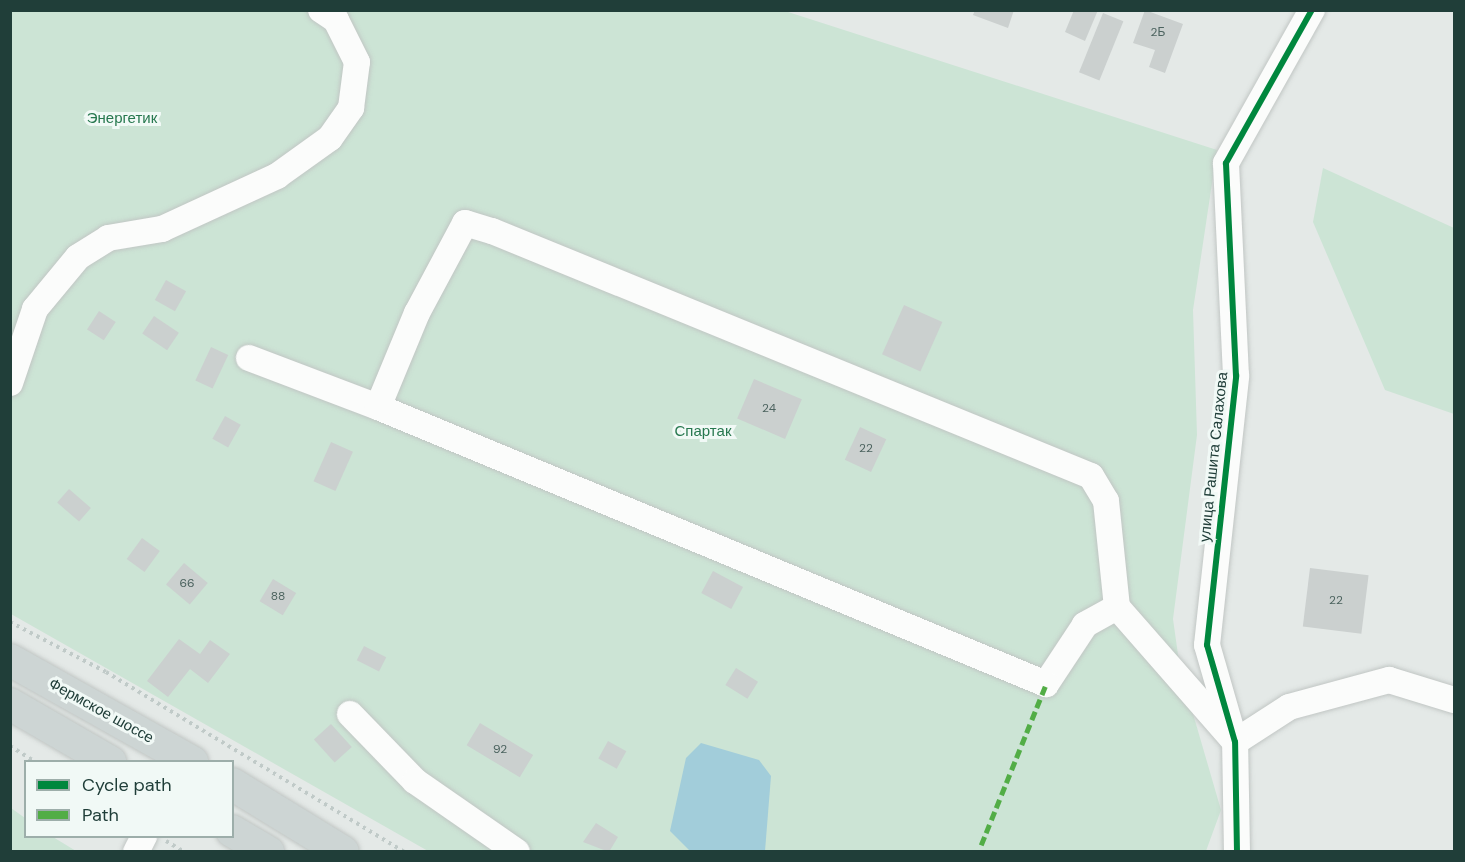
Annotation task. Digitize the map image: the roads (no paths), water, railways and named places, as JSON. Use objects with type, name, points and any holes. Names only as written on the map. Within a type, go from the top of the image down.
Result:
[{"type":"main road","name":"Фермское шоссе","points":[[10,660],[188,760]]},
{"type":"main road","points":[[10,704],[107,760]]},
{"type":"main road","points":[[234,785],[343,852]]},
{"type":"main road","points":[[234,832],[268,852]]},
{"type":"street","points":[[10,383],[35,309],[78,257],[108,238],[162,229],[277,176],[330,138],[351,108],[357,62],[336,20],[321,10]]},
{"type":"street","name":"улица Рашита Салахова","points":[[1237,852],[1235,742],[1207,645],[1236,376],[1226,163],[1312,10]]},
{"type":"street","points":[[378,407],[417,313],[465,223],[1091,476],[1106,501],[1117,607],[1235,742],[1289,707],[1389,680],[1455,700]]},
{"type":"street","points":[[249,358],[378,407],[1046,684],[1085,625],[1117,607]]},
{"type":"street","points":[[350,714],[415,781],[517,852]]},
{"type":"street","points":[[136,852],[143,838]]},
{"type":"water","points":[[701,743],[759,760],[771,776],[765,851],[690,851],[670,831],[686,758]]},
{"type":"park label","name":"Энергетик","points":[[122,119]]},
{"type":"park label","name":"Спартак","points":[[703,432]]}]
